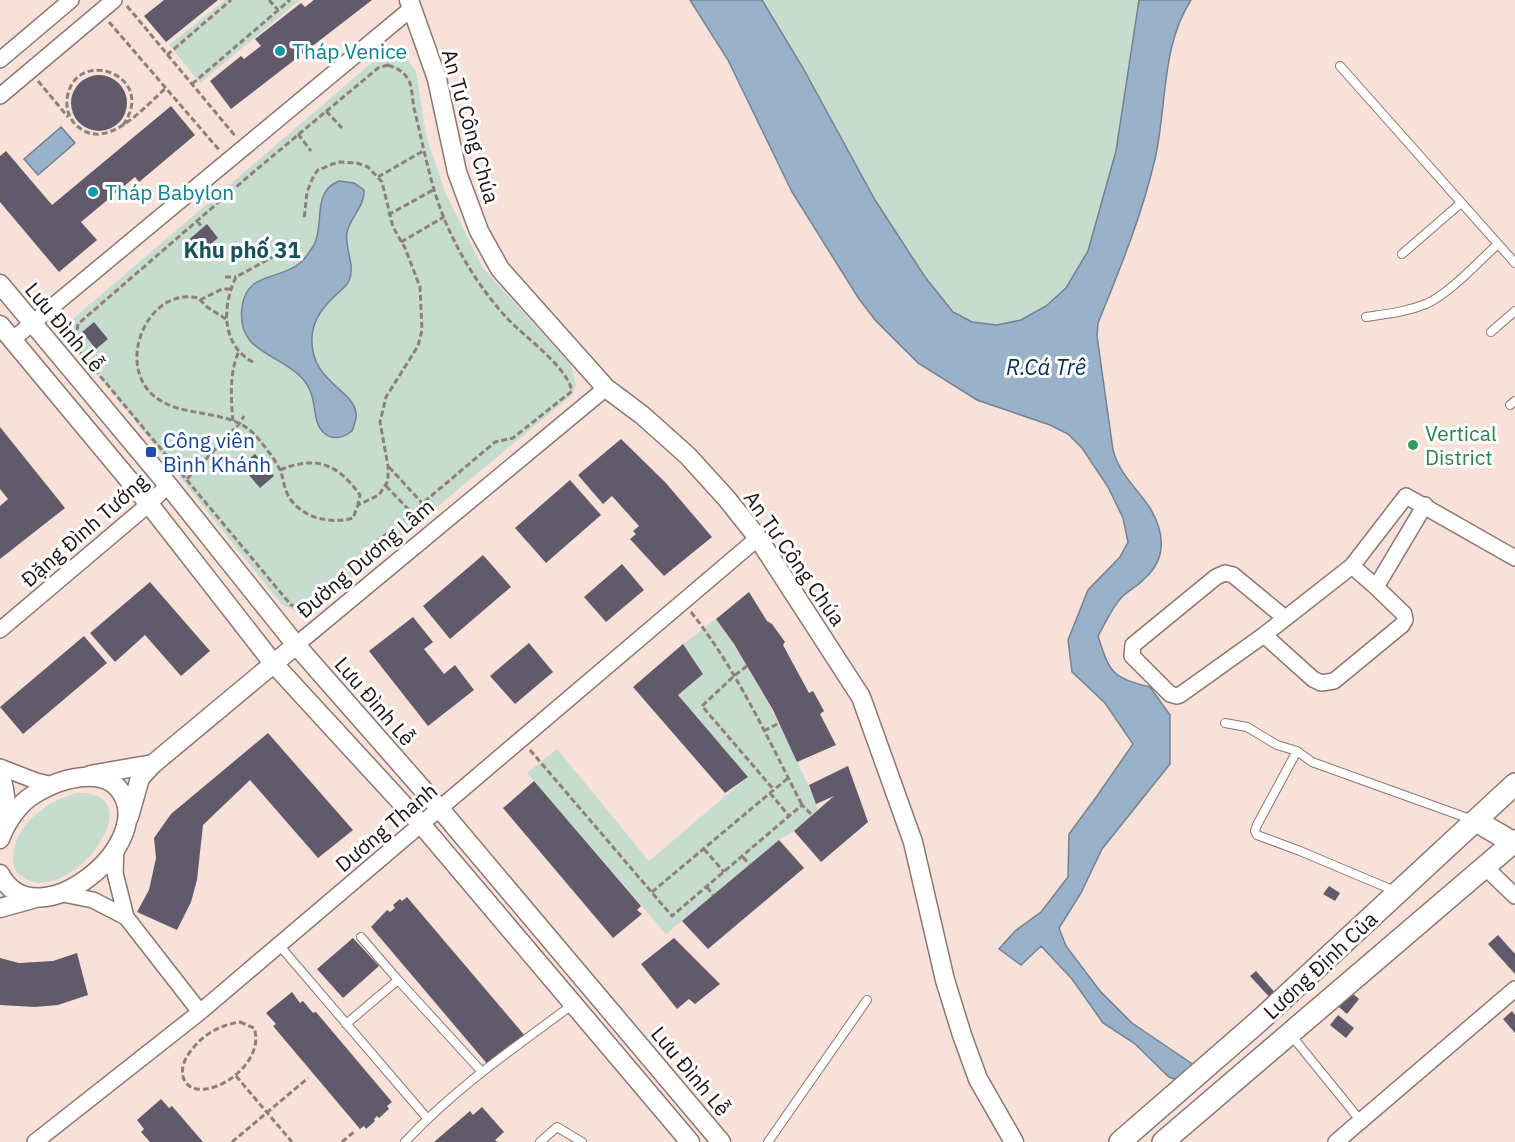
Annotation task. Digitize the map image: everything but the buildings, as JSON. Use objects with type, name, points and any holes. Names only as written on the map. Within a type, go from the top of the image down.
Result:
[{"type":"main road","name":"Lương Định Của","points":[[1120,1142],[1259,1021],[1515,784]]},
{"type":"main road","points":[[1476,821],[1514,842]]},
{"type":"main road","name":"Lương Định Của","points":[[1163,1142],[1514,842]]},
{"type":"street","points":[[27,73],[3,57],[71,0]]},
{"type":"street","points":[[0,96],[114,0]]},
{"type":"street","points":[[12,340],[245,147],[411,4]]},
{"type":"street","name":"An Tư Công Chúa","points":[[411,4],[437,79],[457,172],[479,231],[500,269],[606,388],[642,415],[688,456],[727,499],[758,538],[861,697],[913,842],[945,980],[962,1035],[978,1078],[1014,1142]]},
{"type":"street","name":"Lưu Đình Lễ","points":[[0,285],[168,485],[296,645],[440,809],[721,1142]]},
{"type":"street","points":[[0,325],[148,504],[273,663],[421,824],[690,1142]]},
{"type":"street","name":"Đường Dương Lâm","points":[[37,897],[58,893],[84,882],[98,871],[116,847],[140,778],[153,764],[606,388]]},
{"type":"street","name":"Đặng Đình Tướng","points":[[0,630],[168,485]]},
{"type":"street","points":[[1285,618],[1233,575],[1225,573],[1216,577],[1133,645],[1132,656],[1170,694],[1178,696],[1264,635],[1352,566],[1406,496],[1515,558]]},
{"type":"street","points":[[1377,587],[1425,505]]},
{"type":"street","name":"Dương Thanh","points":[[35,1142],[200,1012],[758,538]]},
{"type":"street","points":[[1264,635],[1313,679],[1321,683],[1334,681],[1402,626],[1405,620],[1404,614],[1352,566]]},
{"type":"street","points":[[3,833],[19,806],[36,793],[53,785],[70,778],[153,764]]},
{"type":"street","points":[[0,768],[53,785]]},
{"type":"street","points":[[0,768],[8,800],[3,833]]},
{"type":"street","points":[[83,776],[105,780],[117,787],[127,812],[125,824]]},
{"type":"street","points":[[116,847],[117,881],[126,917],[200,1012]]},
{"type":"street","points":[[1484,866],[1515,896]]},
{"type":"street","points":[[0,874],[7,885],[15,891],[26,896],[37,897]]},
{"type":"street","points":[[58,893],[93,900],[126,917]]},
{"type":"street","points":[[0,908],[37,897]]},
{"type":"street","points":[[1336,1142],[1515,989]]},
{"type":"lane","points":[[1340,66],[1515,263]]},
{"type":"lane","points":[[1402,254],[1461,203]]},
{"type":"lane","points":[[1366,317],[1402,312],[1427,304],[1441,296],[1498,244]]},
{"type":"lane","points":[[1491,332],[1515,310]]},
{"type":"lane","points":[[1225,723],[1247,727],[1277,745],[1296,751],[1312,762],[1476,821]]},
{"type":"lane","points":[[1296,751],[1257,825],[1255,831],[1257,835],[1399,893]]},
{"type":"lane","points":[[362,937],[482,1072]]},
{"type":"lane","points":[[279,945],[427,1118]]},
{"type":"lane","points":[[346,1024],[398,980]]},
{"type":"lane","points":[[768,1142],[867,1000]]},
{"type":"lane","points":[[405,1142],[427,1118],[482,1072],[572,1005]]},
{"type":"lane","points":[[1290,1033],[1360,1120]]},
{"type":"lane","points":[[540,1142],[557,1127],[582,1142]]},
{"type":"path","points":[[121,0],[261,166]]},
{"type":"path","points":[[168,55],[231,0]]},
{"type":"path","points":[[269,0],[278,10]]},
{"type":"path","points":[[192,84],[290,0]]},
{"type":"path","points":[[101,12],[245,180]]},
{"type":"path","points":[[388,65],[401,70],[411,83],[412,100],[433,190],[464,260],[480,285],[506,317],[560,367],[572,391],[513,438],[495,442],[378,541],[381,547],[314,603],[302,608],[291,605],[81,353],[74,348],[78,324],[326,111],[378,68],[388,65]]},
{"type":"path","points":[[74,123],[68,113],[66,102],[68,92],[82,74],[92,70],[102,70],[121,78],[128,86],[132,96],[129,116],[123,125]]},
{"type":"path","points":[[27,73],[74,123],[82,130],[92,134],[103,135],[114,132],[166,88]]},
{"type":"path","points":[[326,111],[342,128]]},
{"type":"path","points":[[298,134],[311,151]]},
{"type":"path","points":[[378,177],[424,151]]},
{"type":"path","points":[[304,220],[307,192],[318,170],[338,162],[368,167],[382,182],[388,214],[405,248],[420,288],[422,330],[418,346],[386,397],[380,422],[388,466],[386,486],[379,495],[358,505]]},
{"type":"path","points":[[388,214],[433,190]]},
{"type":"path","points":[[401,242],[444,217]]},
{"type":"path","points":[[197,221],[203,228]]},
{"type":"path","points":[[225,277],[236,278],[280,253]]},
{"type":"path","points":[[236,278],[227,302],[226,319],[229,333],[239,351],[253,362]]},
{"type":"path","points":[[213,287],[214,293]]},
{"type":"path","points":[[200,300],[214,293],[231,289]]},
{"type":"path","points":[[226,319],[193,296],[174,298],[164,304],[142,331],[137,343],[136,355],[140,372],[149,392],[170,405],[240,423],[253,433],[280,470],[292,501],[307,513],[323,520],[342,521],[353,518],[360,495],[352,484],[330,466],[297,463],[280,470]]},
{"type":"path","points":[[233,421],[230,393],[239,351]]},
{"type":"path","points":[[187,479],[244,416]]},
{"type":"path","points":[[263,463],[270,457]]},
{"type":"path","points":[[388,466],[422,503]]},
{"type":"path","points":[[386,486],[412,513]]},
{"type":"path","points":[[683,602],[714,640],[802,805],[812,815]]},
{"type":"path","points":[[747,666],[702,705],[774,790]]},
{"type":"path","points":[[764,731],[779,723]]},
{"type":"path","points":[[521,739],[672,916],[802,805]]},
{"type":"path","points":[[652,892],[788,778]]},
{"type":"path","points":[[770,794],[789,816]]},
{"type":"path","points":[[704,849],[724,872]]},
{"type":"path","points":[[742,856],[749,864]]},
{"type":"path","points":[[706,887],[713,895]]},
{"type":"path","points":[[240,1022],[254,1028],[256,1042],[250,1058],[236,1076],[214,1088],[197,1090],[182,1078],[184,1059],[207,1034],[226,1023],[240,1022]]},
{"type":"path","points":[[236,1076],[292,1142]]},
{"type":"path","points":[[232,1142],[308,1078]]},
{"type":"path","points":[[342,1142],[355,1131]]},
{"type":"green space","points":[[225,0],[300,0],[200,83],[169,45]]},
{"type":"green space","points":[[762,0],[1139,0],[1116,151],[1088,251],[1066,288],[1046,306],[1021,320],[997,325],[972,322],[953,311],[925,277],[875,200],[803,68]]},
{"type":"green space","points":[[390,47],[402,53],[416,71],[426,135],[445,192],[483,268],[571,365],[576,385],[572,395],[309,613],[298,612],[282,605],[75,346],[66,330],[74,318]]},
{"type":"green space","points":[[716,619],[769,705],[811,790],[818,810],[666,934],[527,773],[557,749],[649,861],[748,777],[678,695],[703,674],[683,644]]},
{"type":"green space","points":[[77,793],[100,797],[109,810],[108,827],[97,847],[81,865],[61,878],[41,883],[21,876],[15,870],[13,856],[15,844],[26,824],[55,801]]},
{"type":"water","name":"R.Cá Trê","points":[[690,0],[762,0],[803,68],[875,200],[925,277],[953,312],[972,322],[997,325],[1021,320],[1046,306],[1066,288],[1088,251],[1116,151],[1139,0],[1191,0],[1174,37],[1166,77],[1159,139],[1150,180],[1130,242],[1098,323],[1097,336],[1113,450],[1124,474],[1150,508],[1161,536],[1157,563],[1142,581],[1118,601],[1098,636],[1109,666],[1114,672],[1127,680],[1150,687],[1170,715],[1170,764],[1102,849],[1081,893],[1059,928],[1066,946],[1100,991],[1132,1023],[1194,1065],[1177,1080],[1169,1077],[1134,1043],[1103,1023],[1072,979],[1041,946],[1021,965],[999,949],[1015,931],[1041,912],[1068,877],[1069,834],[1133,744],[1105,703],[1072,672],[1068,640],[1088,590],[1120,557],[1128,542],[1123,518],[1108,487],[1082,448],[1068,434],[1050,425],[977,400],[918,363],[876,321],[859,299],[792,192],[728,60]]},
{"type":"water","points":[[61,127],[75,143],[38,175],[24,159]]},
{"type":"water","points":[[339,181],[354,183],[364,190],[364,196],[347,232],[351,263],[349,281],[320,313],[314,324],[312,337],[317,364],[348,398],[356,413],[352,431],[341,437],[330,437],[319,427],[311,393],[302,378],[252,343],[242,322],[242,307],[250,287],[265,278],[292,269],[306,257],[317,237],[320,210],[325,193],[330,186]]},
{"type":"place","name":"Tháp Venice","points":[[280,51]]},
{"type":"place","name":"Tháp Babylon","points":[[93,192]]},
{"type":"place","name":"Vertical District","points":[[1413,445]]},
{"type":"place","name":"Công viên Bình Khánh","points":[[151,452]]},
{"type":"district","name":"Khu phố 31","points":[[242,249]]}]
